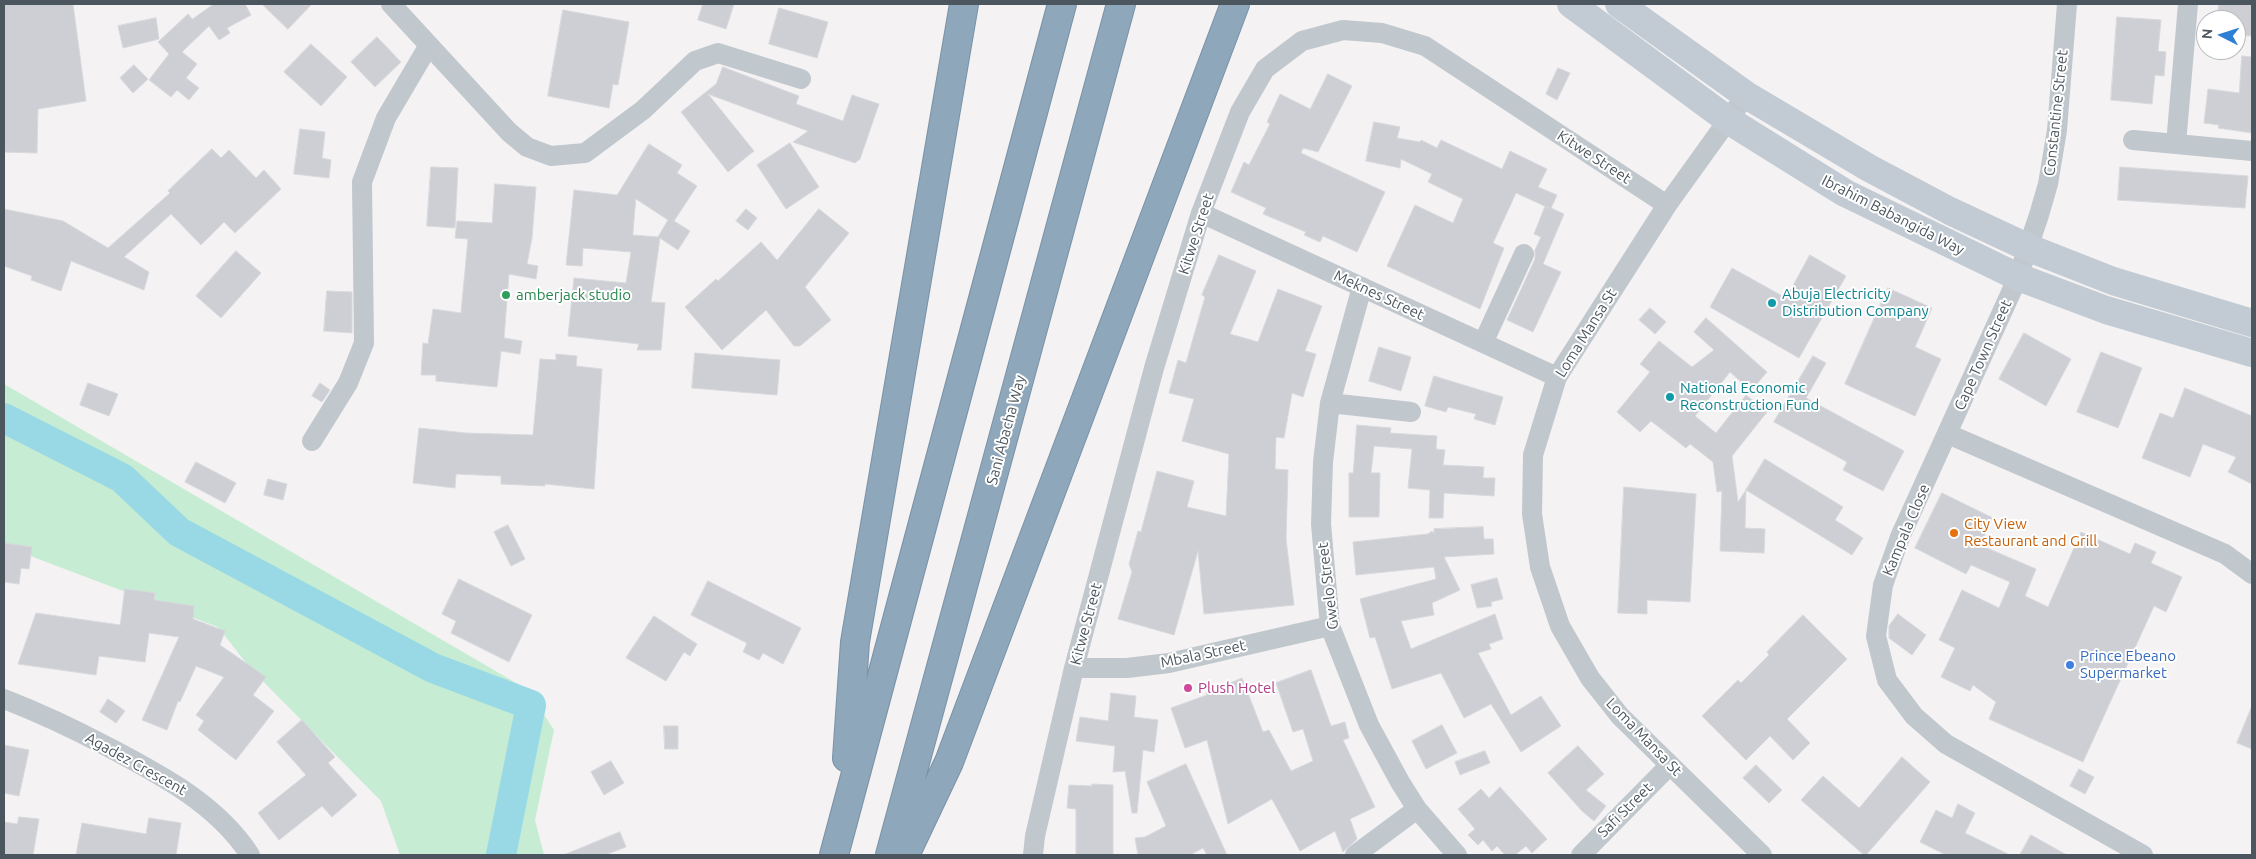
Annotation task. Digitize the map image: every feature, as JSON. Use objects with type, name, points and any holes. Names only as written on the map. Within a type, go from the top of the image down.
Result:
[{"type":"highway","points":[[842,822],[855,642],[964,4]]},
{"type":"highway","points":[[834,855],[1062,4]]},
{"type":"highway","name":"Sani Abacha Way","points":[[890,855],[1121,4]]},
{"type":"highway","points":[[905,855],[949,762],[1235,4]]},
{"type":"main road","name":"Ibrahim Babangida Way","points":[[1571,4],[1728,120],[1845,193],[2018,277],[2114,313],[2252,353]]},
{"type":"main road","name":"Ibrahim Babangida Way","points":[[1618,4],[1746,95],[1869,168],[1950,211],[2029,248],[2113,281],[2252,323]]},
{"type":"street","points":[[391,4],[509,132],[527,147],[551,156],[585,153],[643,110],[695,61],[718,52],[801,79]]},
{"type":"street","name":"Constantine Street","points":[[2018,277],[2029,248],[2053,160],[2068,4]]},
{"type":"street","points":[[2176,144],[2188,4]]},
{"type":"street","name":"Kitwe Street","points":[[1033,855],[1074,668],[1154,368],[1202,213],[1240,112],[1265,69],[1302,41],[1343,30],[1382,33],[1425,46],[1667,205]]},
{"type":"street","points":[[312,441],[348,383],[364,343],[362,182],[386,118],[429,45]]},
{"type":"street","name":"Loma Mansa St","points":[[1746,95],[1667,205],[1557,377],[1533,455],[1532,514],[1540,567],[1560,626],[1590,678],[1620,716],[1762,855]]},
{"type":"street","points":[[2133,140],[2252,151]]},
{"type":"street","name":"Meknes Street","points":[[1202,213],[1557,377]]},
{"type":"street","points":[[1483,343],[1524,254]]},
{"type":"street","name":"Cape Town Street","points":[[1948,434],[2018,277]]},
{"type":"street","name":"Gwelo Street","points":[[1362,287],[1330,403],[1323,462],[1321,524],[1330,626],[1369,725],[1417,809],[1457,855]]},
{"type":"street","points":[[1330,403],[1411,412]]},
{"type":"street","points":[[1948,434],[2225,554],[2252,574]]},
{"type":"street","name":"Kampala Close","points":[[1948,434],[1900,537],[1883,585],[1876,636],[1886,680],[1914,716],[1946,744],[2143,855]]},
{"type":"street","name":"Mbala Street","points":[[1074,668],[1127,668],[1169,663],[1330,626]]},
{"type":"street","name":"Agadez Crescent","points":[[4,699],[46,715],[146,767],[196,798],[238,837],[250,855]]},
{"type":"street","name":"Safi Street","points":[[1581,855],[1670,765]]},
{"type":"street","points":[[1355,855],[1417,809]]},
{"type":"green space","points":[[4,384],[528,690],[554,730],[535,820],[544,855],[400,855],[381,801],[250,668],[218,627],[4,546]]},
{"type":"building","points":[[4,4],[73,4],[86,101],[38,109],[37,153],[4,152]]},
{"type":"building","points":[[214,4],[245,4],[251,15],[227,28],[230,33],[219,40],[209,26],[182,52],[197,64],[186,78],[199,88],[189,100],[177,90],[171,97],[149,80],[169,54],[158,42],[188,14],[192,19]]},
{"type":"building","points":[[262,4],[312,4],[288,29]]},
{"type":"building","points":[[703,4],[734,4],[726,29],[698,20]]},
{"type":"building","points":[[2219,4],[2252,4],[2252,36],[2246,36],[2246,10],[2218,10]]},
{"type":"building","points":[[779,8],[828,22],[817,58],[769,44]]},
{"type":"building","points":[[563,10],[629,22],[618,85],[613,84],[609,108],[548,96]]},
{"type":"building","points":[[2117,17],[2161,20],[2158,51],[2166,52],[2164,76],[2155,75],[2152,104],[2111,100]]},
{"type":"building","points":[[156,18],[159,39],[123,48],[118,26]]},
{"type":"building","points":[[377,37],[401,62],[375,87],[351,62]]},
{"type":"building","points":[[311,44],[347,77],[321,106],[284,72]]},
{"type":"building","points":[[2246,56],[2252,57],[2252,133],[2218,128],[2219,125],[2204,123],[2208,89],[2239,93],[2242,60],[2246,60]]},
{"type":"building","points":[[134,65],[148,79],[133,93],[120,78]]},
{"type":"building","points":[[723,67],[799,96],[796,104],[843,121],[852,95],[879,104],[860,159],[855,163],[793,142],[808,131],[708,94],[754,151],[728,172],[681,112],[716,84]]},
{"type":"building","points":[[1558,68],[1570,73],[1557,100],[1546,94]]},
{"type":"building","points":[[1328,74],[1352,86],[1318,152],[1303,148],[1301,153],[1385,192],[1357,252],[1323,236],[1320,242],[1304,235],[1306,232],[1263,214],[1266,208],[1231,192],[1244,162],[1249,165],[1270,124],[1267,122],[1280,94],[1310,109]]},
{"type":"building","points":[[1374,122],[1400,127],[1397,138],[1420,142],[1421,140],[1437,148],[1441,140],[1502,169],[1510,151],[1547,169],[1538,187],[1557,195],[1551,208],[1564,214],[1543,264],[1561,272],[1533,332],[1507,320],[1535,259],[1535,250],[1541,237],[1534,234],[1545,206],[1516,193],[1493,243],[1504,248],[1480,309],[1387,266],[1415,205],[1453,223],[1463,199],[1428,182],[1432,174],[1401,159],[1400,168],[1366,161]]},
{"type":"building","points":[[300,129],[325,132],[322,158],[331,160],[329,178],[294,174]]},
{"type":"building","points":[[790,143],[819,187],[786,209],[757,165]]},
{"type":"building","points":[[649,144],[682,165],[677,173],[697,186],[674,221],[690,231],[678,250],[660,238],[651,302],[665,303],[661,350],[637,350],[639,344],[568,336],[574,278],[626,283],[631,252],[583,248],[582,266],[566,265],[574,190],[617,195]],"holes":[[[636,199],[668,220],[658,237],[633,235]]]},
{"type":"building","points":[[212,149],[221,158],[229,150],[256,178],[264,170],[281,189],[235,233],[224,222],[201,245],[171,214],[124,257],[149,272],[144,290],[71,261],[61,291],[31,280],[32,276],[4,266],[4,209],[63,221],[108,248],[170,193],[168,191]]},
{"type":"building","points":[[431,167],[458,168],[455,228],[427,226]]},
{"type":"building","points":[[2120,167],[2248,176],[2245,208],[2118,200]]},
{"type":"building","points":[[495,184],[536,187],[532,238],[527,264],[538,266],[536,279],[509,274],[504,338],[522,341],[520,354],[501,351],[497,387],[436,381],[436,375],[421,375],[423,343],[428,344],[433,309],[461,313],[468,239],[455,238],[457,221],[492,223]]},
{"type":"building","points":[[746,209],[757,218],[748,230],[736,221]]},
{"type":"building","points":[[819,209],[849,233],[805,287],[831,320],[800,346],[794,346],[766,310],[722,350],[685,307],[716,279],[718,281],[761,242],[777,260]]},
{"type":"building","points":[[236,251],[261,273],[221,318],[196,296]]},
{"type":"building","points":[[1219,255],[1256,271],[1230,334],[1258,342],[1278,289],[1322,306],[1305,351],[1316,354],[1303,397],[1292,393],[1284,438],[1276,437],[1275,469],[1288,470],[1286,539],[1294,605],[1204,614],[1198,551],[1174,635],[1118,619],[1132,572],[1129,564],[1138,531],[1141,532],[1157,471],[1194,481],[1187,507],[1226,516],[1229,454],[1182,441],[1194,399],[1169,393],[1178,360],[1186,363],[1205,297],[1202,295]]},
{"type":"building","name":"Abuja Electricity Distribution Company","points":[[1810,255],[1846,276],[1799,358],[1710,307],[1732,268],[1786,298]]},
{"type":"building","points":[[1888,288],[1932,308],[1915,347],[1941,359],[1915,416],[1845,384]]},
{"type":"building","points":[[327,291],[352,292],[352,333],[324,331]]},
{"type":"building","points":[[1650,308],[1666,322],[1655,334],[1639,320]]},
{"type":"building","points":[[1706,318],[1767,372],[1751,391],[1730,372],[1695,416],[1716,433],[1746,395],[1767,412],[1732,456],[1738,502],[1746,490],[1745,528],[1765,529],[1764,553],[1720,551],[1722,491],[1717,492],[1713,462],[1690,444],[1686,448],[1651,421],[1640,432],[1617,412],[1650,372],[1640,364],[1659,341],[1692,367],[1714,350],[1694,332]]},
{"type":"building","points":[[2024,333],[2071,359],[2046,406],[1999,379]]},
{"type":"building","points":[[1379,347],[1411,357],[1401,391],[1369,381]]},
{"type":"building","points":[[2101,352],[2142,368],[2118,428],[2077,412]]},
{"type":"building","points":[[695,353],[780,360],[777,395],[692,388]]},
{"type":"building","points":[[556,354],[577,356],[576,366],[602,369],[594,489],[545,484],[545,486],[501,484],[501,476],[456,474],[455,488],[413,483],[419,428],[466,433],[533,435],[540,359],[556,360]]},
{"type":"building","points":[[1813,356],[1826,363],[1806,398],[1904,451],[1883,491],[1843,470],[1847,462],[1774,422]]},
{"type":"building","points":[[1434,376],[1503,397],[1495,425],[1474,419],[1476,414],[1448,407],[1446,412],[1425,406]]},
{"type":"building","points":[[88,383],[118,394],[109,416],[80,405]]},
{"type":"building","points":[[320,383],[330,390],[322,402],[312,396]]},
{"type":"building","points":[[2185,388],[2252,416],[2252,484],[2228,472],[2236,457],[2203,444],[2190,477],[2142,458],[2160,413],[2173,418]]},
{"type":"building","points":[[1357,425],[1391,428],[1390,433],[1437,436],[1436,449],[1445,450],[1443,465],[1484,467],[1483,478],[1495,478],[1494,496],[1444,493],[1443,518],[1429,518],[1430,490],[1408,488],[1412,449],[1374,446],[1371,473],[1380,473],[1379,517],[1349,517],[1349,473],[1353,473]]},
{"type":"building","points":[[1765,459],[1843,507],[1835,520],[1863,538],[1852,555],[1746,490]]},
{"type":"building","points":[[196,462],[236,483],[225,503],[185,482]]},
{"type":"building","points":[[268,479],[287,484],[283,500],[264,495]]},
{"type":"building","points":[[1624,487],[1696,494],[1690,602],[1647,600],[1647,614],[1618,613]]},
{"type":"building","name":"Prince Ebeano Supermarket","points":[[1942,493],[1993,518],[1980,545],[2036,569],[2025,596],[2048,607],[2081,532],[2130,554],[2135,543],[2156,552],[2151,563],[2182,577],[2166,612],[2154,606],[2083,762],[1989,719],[1996,702],[1973,685],[1970,691],[1941,677],[1955,648],[1939,640],[1962,590],[1999,608],[2010,582],[1971,565],[1966,574],[1915,548]]},
{"type":"building","points":[[508,525],[525,559],[511,566],[494,532]]},
{"type":"building","points":[[1483,527],[1484,539],[1493,539],[1494,554],[1444,557],[1460,590],[1432,603],[1434,615],[1401,621],[1411,649],[1495,614],[1503,639],[1489,644],[1491,649],[1478,653],[1511,715],[1541,696],[1561,726],[1521,752],[1491,704],[1464,718],[1441,673],[1392,689],[1375,637],[1370,638],[1360,599],[1436,579],[1434,567],[1356,575],[1353,542],[1428,534],[1432,531],[1434,534],[1434,529]]},
{"type":"building","points":[[4,543],[32,547],[29,569],[21,568],[19,584],[4,582]]},
{"type":"building","points":[[1497,578],[1503,599],[1491,602],[1492,606],[1477,608],[1471,585]]},
{"type":"building","points":[[459,579],[532,615],[509,662],[451,633],[456,621],[442,614]]},
{"type":"building","points":[[708,581],[801,628],[783,664],[763,653],[759,660],[743,652],[747,643],[691,615]]},
{"type":"building","points":[[125,589],[155,593],[154,600],[194,606],[193,619],[225,631],[220,645],[266,677],[253,695],[274,711],[236,760],[198,730],[204,721],[196,715],[224,677],[196,666],[180,702],[178,701],[167,730],[142,720],[179,637],[149,633],[145,662],[99,656],[96,675],[18,664],[36,613],[120,625]]},
{"type":"building","points":[[1898,614],[1926,635],[1912,655],[1889,638],[1889,626]]},
{"type":"building","points":[[1803,615],[1847,659],[1787,719],[1810,743],[1793,760],[1770,736],[1746,760],[1702,716],[1738,680],[1741,683],[1769,655],[1767,652]]},
{"type":"building","points":[[654,616],[697,644],[690,656],[684,652],[666,681],[626,658]]},
{"type":"building","points":[[1311,670],[1331,726],[1345,722],[1349,738],[1343,740],[1375,807],[1350,819],[1357,839],[1343,852],[1335,831],[1300,851],[1272,799],[1228,824],[1207,740],[1185,748],[1171,708],[1207,695],[1206,693],[1242,678],[1263,732],[1269,730],[1291,771],[1313,761],[1303,729],[1293,732],[1276,683]]},
{"type":"building","points":[[1111,693],[1136,696],[1134,717],[1158,720],[1154,752],[1143,750],[1137,813],[1132,813],[1125,771],[1113,772],[1115,746],[1076,741],[1080,717],[1108,721]]},
{"type":"building","points":[[108,699],[125,711],[116,723],[100,712]]},
{"type":"building","points":[[2252,706],[2252,749],[2237,743]]},
{"type":"building","points":[[302,720],[335,757],[328,763],[357,795],[332,817],[322,806],[279,840],[258,813],[306,775],[277,742]]},
{"type":"building","points":[[1442,725],[1457,753],[1426,769],[1412,741]]},
{"type":"building","points":[[664,726],[678,726],[678,749],[665,749]]},
{"type":"building","points":[[4,745],[29,750],[19,796],[4,793]]},
{"type":"building","points":[[1578,746],[1604,774],[1586,790],[1606,806],[1594,821],[1582,811],[1548,773]]},
{"type":"building","points":[[1485,751],[1490,763],[1460,775],[1455,762]]},
{"type":"building","points":[[1902,757],[1930,782],[1866,855],[1801,800],[1823,776],[1859,808]]},
{"type":"building","points":[[611,761],[624,783],[604,795],[591,772]]},
{"type":"building","points":[[1186,764],[1227,855],[1207,855],[1203,848],[1190,855],[1138,855],[1135,838],[1145,837],[1166,826],[1147,782]]},
{"type":"building","points":[[1756,765],[1782,790],[1769,803],[1743,778]]},
{"type":"building","points":[[2079,769],[2094,777],[2085,794],[2070,786]]},
{"type":"building","points":[[1092,784],[1113,785],[1113,855],[1076,855],[1076,809],[1067,808],[1069,785],[1092,786]]},
{"type":"building","points":[[1500,787],[1547,839],[1532,853],[1526,846],[1515,855],[1505,855],[1497,846],[1492,851],[1483,840],[1478,845],[1468,835],[1475,829],[1458,809],[1481,789],[1489,798]]},
{"type":"building","points":[[1958,804],[1975,813],[1965,833],[2010,855],[1946,855],[1920,842],[1936,810],[1952,818]]},
{"type":"building","points":[[19,817],[39,819],[33,855],[4,855],[4,822],[17,824]]},
{"type":"building","points":[[149,818],[181,823],[176,855],[76,855],[82,823],[146,834]]},
{"type":"building","points":[[620,832],[626,847],[605,855],[564,855]]},
{"type":"building","points":[[2031,835],[2067,855],[2020,855]]},
{"type":"waterway","points":[[4,418],[122,478],[179,532],[433,668],[531,705],[501,855]]},
{"type":"place","name":"amberjack studio","points":[[506,295]]},
{"type":"place","name":"Abuja Electricity Distribution Company","points":[[1772,303]]},
{"type":"place","name":"National Economic Reconstruction Fund","points":[[1670,397]]},
{"type":"place","name":"City View Restaurant and Grill","points":[[1954,533]]},
{"type":"place","name":"Prince Ebeano Supermarket","points":[[2070,665]]},
{"type":"place","name":"Plush Hotel","points":[[1188,688]]}]
